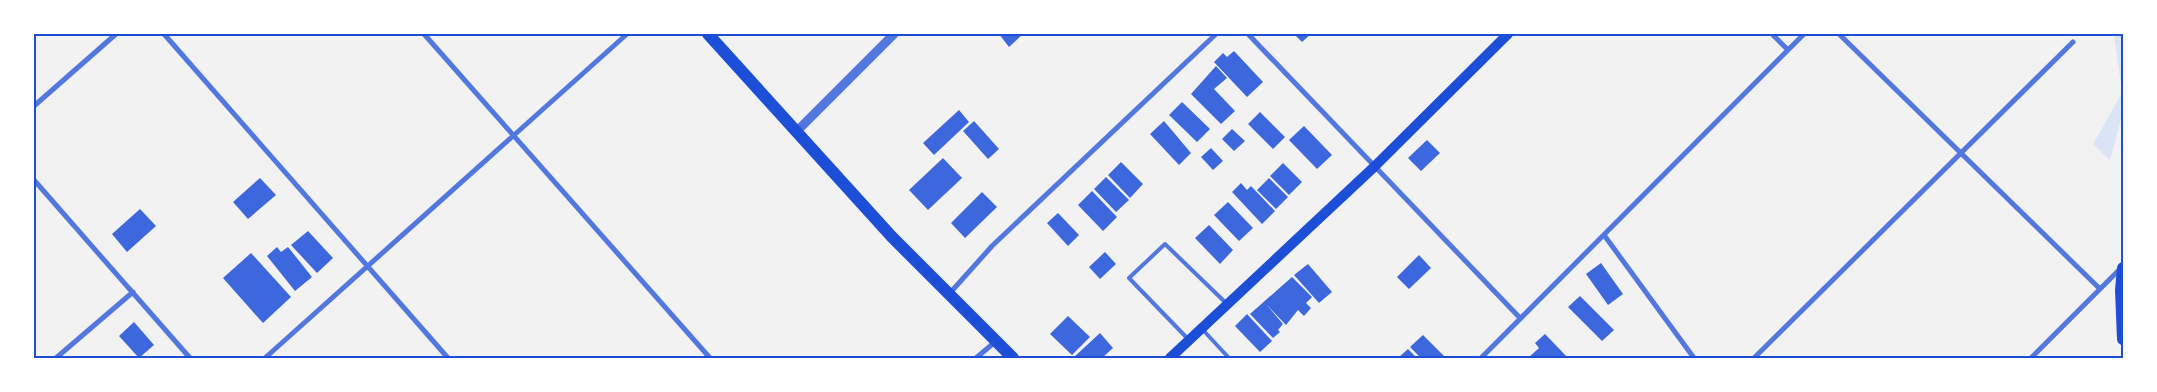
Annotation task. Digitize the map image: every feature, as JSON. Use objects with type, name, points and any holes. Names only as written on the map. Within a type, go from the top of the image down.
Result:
[{"type":"main road","points":[[708,34],[948,295],[1013,358]]},
{"type":"main road","points":[[1170,358],[1374,166],[1508,34]]},
{"type":"main road","points":[[2123,267],[2121,290],[2123,339]]},
{"type":"street","points":[[34,106],[116,34]]},
{"type":"street","points":[[164,34],[448,358]]},
{"type":"street","points":[[424,34],[710,358]]},
{"type":"street","points":[[265,358],[627,34]]},
{"type":"street","points":[[797,131],[894,34]]},
{"type":"street","points":[[948,295],[992,246],[1216,34]]},
{"type":"street","points":[[1248,34],[1520,318]]},
{"type":"street","points":[[1772,34],[1788,50]]},
{"type":"street","points":[[1481,358],[1804,34]]},
{"type":"street","points":[[1839,34],[1960,154],[2100,288]]},
{"type":"street","points":[[1754,358],[2073,42]]},
{"type":"street","points":[[34,180],[190,358]]},
{"type":"street","points":[[1604,234],[1694,358]]},
{"type":"street","points":[[2031,358],[2123,267]]},
{"type":"street","points":[[56,358],[132,292]]},
{"type":"street","points":[[976,358],[996,341]]},
{"type":"lane","points":[[1189,340],[1129,278],[1165,244],[1227,304]]},
{"type":"lane","points":[[1201,328],[1229,358]]},
{"type":"shaded area","points":[[2114,34],[2123,34],[2123,111],[2110,161],[2093,144],[2122,93]]},
{"type":"building","points":[[999,34],[1023,34],[1009,47]]},
{"type":"building","points":[[1294,34],[1311,34],[1302,42]]},
{"type":"building","points":[[1234,51],[1263,82],[1247,97],[1214,62],[1223,53],[1227,57]]},
{"type":"building","points":[[1216,66],[1227,78],[1214,89],[1235,111],[1221,124],[1191,94]]},
{"type":"building","points":[[1182,102],[1210,129],[1197,142],[1169,115]]},
{"type":"building","points":[[959,110],[969,122],[934,155],[923,143]]},
{"type":"building","points":[[1260,112],[1285,137],[1273,149],[1248,124]]},
{"type":"building","points":[[974,121],[999,149],[988,159],[963,131]]},
{"type":"building","points":[[1164,121],[1191,153],[1179,165],[1150,134]]},
{"type":"building","points":[[1304,126],[1332,155],[1317,169],[1289,140]]},
{"type":"building","points":[[1232,129],[1245,141],[1234,151],[1222,139]]},
{"type":"building","points":[[1427,140],[1440,153],[1421,171],[1408,158]]},
{"type":"building","points":[[1211,148],[1223,161],[1213,170],[1201,157]]},
{"type":"building","points":[[943,158],[962,178],[928,210],[909,190]]},
{"type":"building","points":[[1121,162],[1143,184],[1130,198],[1108,175]]},
{"type":"building","points":[[1283,163],[1302,182],[1289,195],[1270,176]]},
{"type":"building","points":[[1106,177],[1129,200],[1116,212],[1094,189]]},
{"type":"building","points":[[260,178],[276,195],[248,219],[233,202]]},
{"type":"building","points":[[1269,178],[1288,197],[1276,209],[1257,190]]},
{"type":"building","points":[[1241,183],[1247,190],[1251,186],[1275,211],[1262,224],[1232,192]]},
{"type":"building","points":[[1092,191],[1117,217],[1103,231],[1078,205]]},
{"type":"building","points":[[982,192],[997,207],[965,238],[951,223]]},
{"type":"building","points":[[1228,202],[1253,228],[1239,241],[1214,215]]},
{"type":"building","points":[[140,209],[156,226],[127,252],[112,234]]},
{"type":"building","points":[[1058,213],[1079,235],[1068,246],[1047,223]]},
{"type":"building","points":[[1209,225],[1233,250],[1220,264],[1195,238]]},
{"type":"building","points":[[308,231],[333,258],[317,273],[291,245]]},
{"type":"building","points":[[277,247],[281,252],[288,247],[312,277],[295,291],[267,256]]},
{"type":"building","points":[[1105,252],[1116,264],[1100,279],[1089,267]]},
{"type":"building","points":[[251,253],[291,297],[263,323],[223,278]]},
{"type":"building","points":[[1419,255],[1431,268],[1409,289],[1397,277]]},
{"type":"building","points":[[1601,263],[1623,294],[1608,305],[1586,274]]},
{"type":"building","points":[[1308,264],[1332,292],[1319,303],[1294,275]]},
{"type":"building","points":[[1292,277],[1312,297],[1306,303],[1311,308],[1304,316],[1298,310],[1286,325],[1266,304],[1283,324],[1278,330],[1280,332],[1273,338],[1250,314]]},
{"type":"building","points":[[1580,296],[1614,330],[1602,341],[1568,307]]},
{"type":"building","points":[[1247,314],[1272,341],[1260,352],[1235,326]]},
{"type":"building","points":[[1068,316],[1090,337],[1072,355],[1050,334]]},
{"type":"building","points":[[134,322],[154,345],[139,358],[119,336]]},
{"type":"building","points":[[1100,333],[1113,348],[1102,358],[1073,358]]},
{"type":"building","points":[[1545,334],[1568,358],[1528,358],[1539,348],[1535,343]]},
{"type":"building","points":[[1423,335],[1446,358],[1421,358],[1410,347]]},
{"type":"building","points":[[1408,349],[1417,358],[1398,358]]}]
